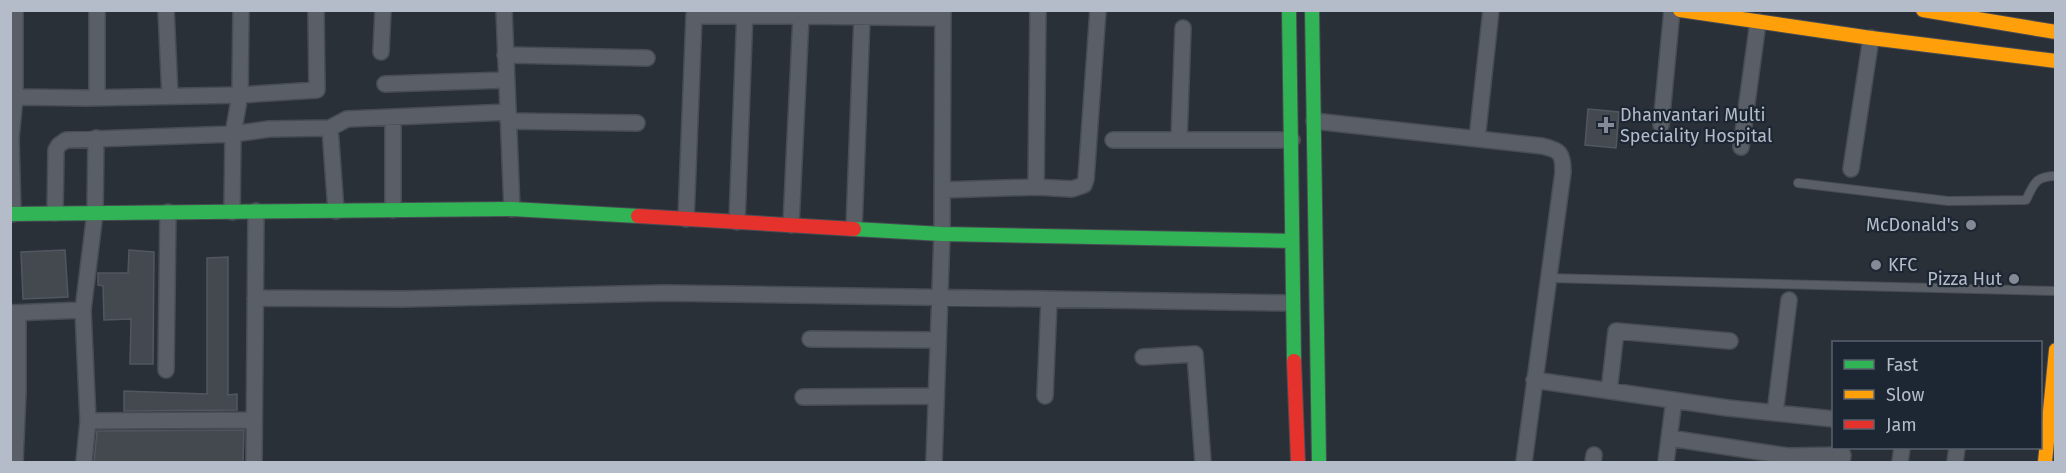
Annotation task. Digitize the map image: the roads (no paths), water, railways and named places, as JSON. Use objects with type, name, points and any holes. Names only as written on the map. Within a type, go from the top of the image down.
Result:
[{"type":"street","points":[[15,10],[15,97],[11,138],[12,214],[512,209],[942,234],[1292,241]]},
{"type":"street","points":[[97,10],[97,98]]},
{"type":"street","points":[[166,10],[170,96]]},
{"type":"street","points":[[231,212],[233,134],[240,95],[241,10]]},
{"type":"street","points":[[15,97],[240,95],[317,90],[316,10]]},
{"type":"street","points":[[381,52],[383,10]]},
{"type":"street","points":[[504,10],[512,209]]},
{"type":"street","points":[[1036,187],[1038,10]]},
{"type":"street","points":[[942,190],[1078,188],[1084,185],[1098,10]]},
{"type":"street","points":[[1289,10],[1292,303],[1298,462]]},
{"type":"street","points":[[1312,10],[1319,462]]},
{"type":"street","points":[[1477,139],[1491,10]]},
{"type":"street","points":[[1660,125],[1672,10]]},
{"type":"street","points":[[1680,10],[1871,38],[2055,61]]},
{"type":"street","points":[[1923,10],[2055,32]]},
{"type":"street","points":[[686,219],[694,13],[943,14],[942,234],[934,462]]},
{"type":"street","points":[[737,222],[745,13]]},
{"type":"street","points":[[791,225],[808,14]]},
{"type":"street","points":[[854,228],[867,15]]},
{"type":"street","points":[[1741,147],[1758,22]]},
{"type":"street","points":[[1179,140],[1183,28]]},
{"type":"street","points":[[1851,169],[1871,38]]},
{"type":"street","points":[[505,55],[647,58]]},
{"type":"street","points":[[385,84],[506,80]]},
{"type":"street","points":[[393,117],[393,210]]},
{"type":"street","points":[[56,213],[56,150],[66,140],[330,128],[347,119],[393,117],[508,117],[638,123]]},
{"type":"street","points":[[1314,121],[1542,146],[1553,148],[1560,153],[1563,160],[1563,172],[1524,462]]},
{"type":"street","points":[[330,128],[336,211]]},
{"type":"street","points":[[84,462],[88,421],[83,310],[95,213],[96,138]]},
{"type":"street","points":[[1113,140],[1292,140]]},
{"type":"street","points":[[166,370],[168,212]]},
{"type":"street","points":[[254,462],[256,212]]},
{"type":"street","points":[[255,298],[402,299],[665,293],[1292,303]]},
{"type":"street","points":[[1045,396],[1049,300]]},
{"type":"street","points":[[1775,413],[1789,300]]},
{"type":"street","points":[[15,462],[18,392],[14,313],[83,310]]},
{"type":"street","points":[[1609,391],[1616,331],[1730,341]]},
{"type":"street","points":[[810,339],[938,340]]},
{"type":"street","points":[[2045,462],[2047,379],[2055,351]]},
{"type":"street","points":[[1143,357],[1195,354],[1203,462]]},
{"type":"street","points":[[1534,380],[1775,413],[1832,418]]},
{"type":"street","points":[[803,397],[936,396]]},
{"type":"street","points":[[1666,462],[1674,400]]},
{"type":"street","points":[[88,421],[254,420]]},
{"type":"street","points":[[1669,438],[1788,459],[1843,455],[1842,462]]},
{"type":"lane","points":[[1798,183],[1948,201],[2026,200],[2036,180],[2045,176],[2055,176]]},
{"type":"lane","points":[[1548,278],[2055,291]]},
{"type":"place","name":"Dhanvantari Multi Speciality Hospital","points":[[1606,125]]},
{"type":"place","name":"McDonald's","points":[[1971,225]]},
{"type":"place","name":"KFC","points":[[1876,265]]},
{"type":"place","name":"Pizza Hut","points":[[2014,279]]}]
